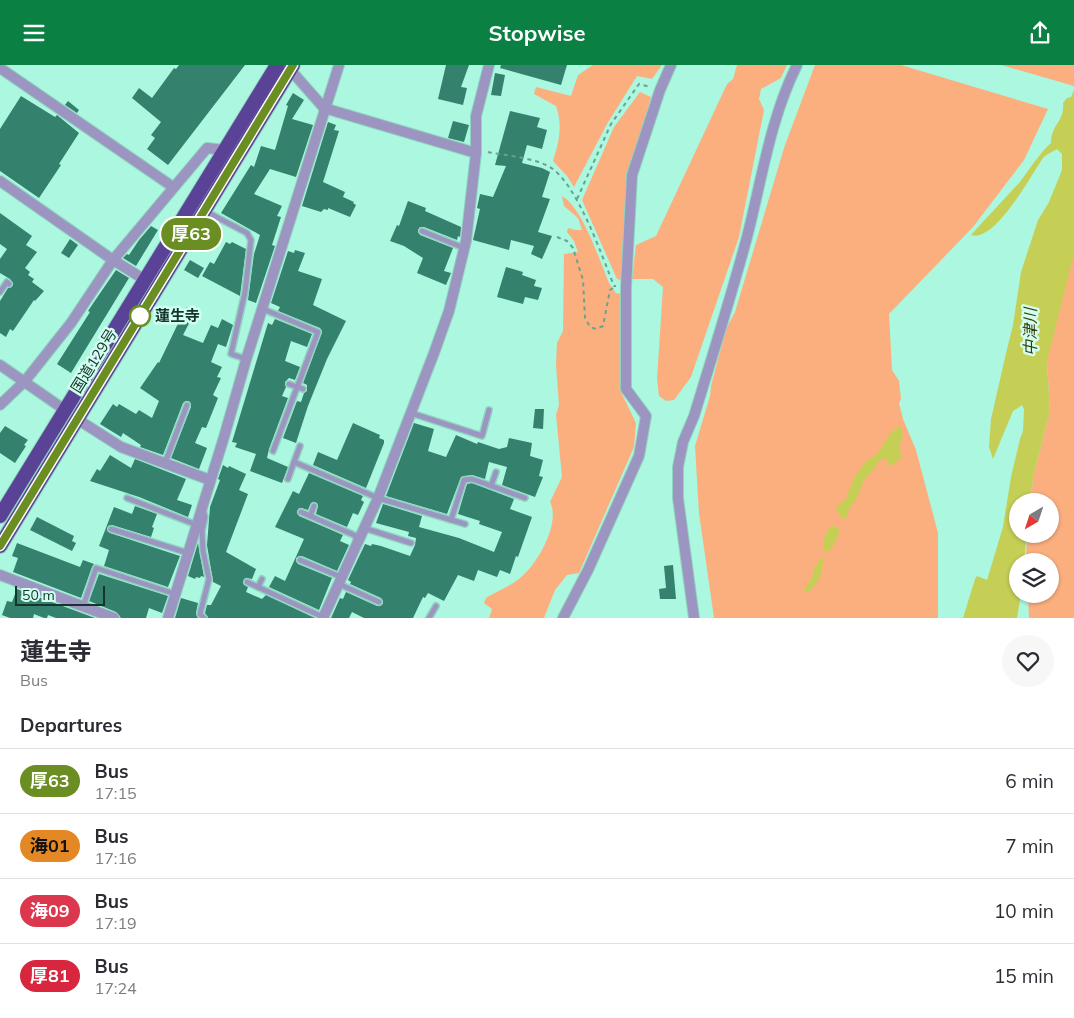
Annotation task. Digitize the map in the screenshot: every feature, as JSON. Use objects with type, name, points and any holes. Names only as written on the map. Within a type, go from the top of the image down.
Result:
[{"type":"highway","name":"国道129号","points":[[0,516],[225,150],[286,66]]},
{"type":"highway","name":"国道129号","points":[[0,546],[205,211],[286,66]]},
{"type":"street","points":[[168,618],[234,405],[246,359],[339,65]]},
{"type":"street","points":[[324,618],[378,498],[449,311],[464,248],[476,151],[476,116],[489,65]]},
{"type":"street","points":[[563,618],[588,569],[639,457],[646,415],[626,389],[621,286],[632,175],[660,90],[671,65]]},
{"type":"street","points":[[694,618],[678,498],[683,442],[706,379],[747,237],[765,154],[778,109],[797,65]]},
{"type":"street","points":[[286,66],[324,109],[476,151]]},
{"type":"street","points":[[0,68],[173,187]]},
{"type":"street","points":[[0,405],[25,381],[71,323],[113,260],[173,187],[208,148],[225,150]]},
{"type":"street","points":[[0,181],[145,281]]},
{"type":"street","points":[[0,365],[65,410]]},
{"type":"street","points":[[77,419],[121,447],[210,480]]},
{"type":"street","points":[[0,575],[114,618]]},
{"type":"lane","points":[[205,211],[247,233],[251,240],[245,292],[232,354],[246,359]]},
{"type":"lane","points":[[422,231],[464,248]]},
{"type":"lane","points":[[0,292],[7,282],[9,283]]},
{"type":"lane","points":[[263,309],[321,332],[297,387],[273,451]]},
{"type":"lane","points":[[289,384],[303,389]]},
{"type":"lane","points":[[165,463],[187,405]]},
{"type":"lane","points":[[410,413],[482,436],[489,410]]},
{"type":"lane","points":[[276,442],[284,445]]},
{"type":"lane","points":[[288,479],[300,446]]},
{"type":"lane","points":[[294,462],[378,498],[465,524]]},
{"type":"lane","points":[[491,486],[496,472]]},
{"type":"lane","points":[[451,521],[464,481],[472,479],[525,498]]},
{"type":"lane","points":[[128,498],[197,525]]},
{"type":"lane","points":[[310,516],[314,506]]},
{"type":"lane","points":[[202,509],[205,517],[202,531],[203,551],[209,579],[200,614],[204,618]]},
{"type":"lane","points":[[301,512],[354,535],[358,540]]},
{"type":"lane","points":[[364,528],[411,543]]},
{"type":"lane","points":[[111,529],[188,553]]},
{"type":"lane","points":[[300,560],[379,602]]},
{"type":"lane","points":[[83,607],[96,568],[175,594]]},
{"type":"lane","points":[[258,587],[262,579]]},
{"type":"lane","points":[[247,582],[324,618]]},
{"type":"lane","points":[[425,610],[430,616],[436,606]]},
{"type":"path","points":[[577,199],[611,125],[639,84],[660,90]]},
{"type":"path","points":[[476,151],[534,161],[549,167],[558,175],[577,199],[614,286],[621,286]]},
{"type":"path","points":[[557,237],[567,241],[573,248],[583,281],[585,318],[590,327],[596,329],[603,327],[610,290],[621,286]]},
{"type":"shaded area","points":[[593,65],[662,65],[652,79],[637,76],[607,124],[574,187],[553,161],[559,134],[556,106],[534,94],[536,87],[571,96],[578,75]]},
{"type":"shaded area","points":[[737,65],[787,65],[781,78],[761,89],[759,99],[764,110],[739,237],[691,377],[674,400],[666,401],[659,396],[657,379],[663,287],[653,279],[632,279],[636,245],[656,236],[727,84],[733,79]]},
{"type":"shaded area","points":[[815,65],[901,65],[1048,109],[1024,160],[973,227],[889,314],[892,370],[899,381],[901,399],[899,403],[903,419],[916,450],[938,533],[938,618],[714,618],[699,513],[695,446],[710,396],[726,329],[735,312],[785,145]]},
{"type":"shaded area","points":[[1001,65],[1074,65],[1074,86]]},
{"type":"shaded area","points":[[640,92],[651,97],[629,177],[621,280],[617,279],[582,200],[614,127]]},
{"type":"shaded area","points":[[1074,194],[1074,618],[1029,618],[1028,603],[1059,603],[1059,553],[1026,553],[1027,543],[1059,543],[1059,493],[1031,493],[1034,473],[1050,411],[1047,362]]},
{"type":"shaded area","points":[[562,196],[577,211],[590,235],[609,283],[616,293],[621,294],[621,392],[636,423],[634,447],[579,573],[567,575],[555,590],[544,618],[489,618],[492,609],[484,603],[486,598],[512,584],[527,572],[546,543],[550,532],[553,511],[550,502],[562,477],[556,415],[559,405],[556,365],[557,343],[563,331],[564,254],[578,252],[574,241],[567,232],[568,228],[582,230],[578,218],[564,206]]},
{"type":"water","name":"中津川","points":[[1074,90],[1074,253],[1047,362],[1050,411],[1034,473],[1031,493],[1009,493],[1009,543],[1026,543],[1025,553],[1009,553],[1009,603],[1020,603],[1017,618],[963,618],[975,579],[977,576],[987,580],[1003,527],[1011,477],[1023,431],[1024,409],[1022,405],[1013,411],[993,459],[989,447],[991,419],[1013,325],[1021,272],[1038,220],[1049,202],[1062,170],[1062,154],[1057,149],[1044,157],[1001,219],[991,229],[980,235],[971,235],[1019,183],[1051,143],[1053,131],[1062,115],[1063,103],[1067,98],[1071,97]]},
{"type":"water","points":[[900,426],[903,433],[900,447],[902,458],[890,466],[888,465],[888,458],[879,460],[875,468],[864,480],[858,496],[849,509],[847,517],[842,519],[836,508],[847,497],[853,479],[865,462],[877,454],[892,431]]},
{"type":"water","points":[[832,525],[840,532],[832,548],[825,553],[824,538]]},
{"type":"water","points":[[822,557],[824,559],[820,578],[809,592],[806,592],[804,591],[813,575],[813,570]]},
{"type":"building","points":[[179,65],[245,65],[168,165],[147,149],[155,138],[151,135],[161,122],[132,98],[139,88],[152,98],[174,68],[176,69]]},
{"type":"building","points":[[446,65],[469,65],[461,87],[467,88],[463,105],[438,99]]},
{"type":"building","points":[[501,65],[567,65],[561,85],[500,68]]},
{"type":"building","points":[[495,73],[505,75],[501,96],[491,95]]},
{"type":"building","points":[[293,93],[304,100],[292,119],[313,125],[296,177],[270,169],[254,194],[282,206],[277,216],[281,217],[272,245],[275,246],[256,303],[248,300],[254,254],[260,235],[221,213],[251,165],[254,167],[261,146],[275,150],[288,106],[286,105]]},
{"type":"building","points":[[21,96],[55,117],[57,115],[79,133],[39,198],[0,171],[0,129]]},
{"type":"building","points":[[68,101],[79,110],[77,113],[65,105]]},
{"type":"building","points":[[510,111],[540,118],[537,127],[547,130],[542,149],[527,145],[522,163],[550,172],[542,197],[550,199],[538,232],[552,236],[542,259],[531,254],[534,246],[511,240],[509,250],[473,240],[480,209],[477,208],[480,194],[493,197],[506,166],[495,165]]},
{"type":"building","points":[[453,121],[469,125],[464,142],[448,138]]},
{"type":"building","points":[[328,122],[336,125],[334,130],[339,131],[323,182],[345,192],[343,197],[354,202],[356,205],[350,217],[328,208],[328,210],[324,209],[321,212],[302,206]]},
{"type":"building","points":[[408,201],[426,208],[425,211],[461,227],[460,237],[458,236],[457,240],[424,227],[420,227],[418,230],[420,235],[453,248],[444,271],[451,273],[446,285],[417,273],[423,258],[404,246],[390,241],[397,225],[399,226]]},
{"type":"building","points":[[0,213],[32,236],[26,245],[37,252],[25,268],[30,272],[28,275],[34,279],[32,282],[44,291],[34,300],[13,331],[10,329],[6,337],[0,333],[0,301],[8,288],[12,287],[13,283],[0,273],[0,259],[7,249],[0,244]]},
{"type":"building","points":[[151,226],[158,230],[136,266],[123,258],[127,254],[129,255]]},
{"type":"building","points":[[70,239],[78,245],[69,258],[61,253]]},
{"type":"building","points":[[226,242],[230,244],[232,242],[246,249],[240,296],[202,276],[210,262],[214,264]]},
{"type":"building","points":[[295,250],[305,253],[298,271],[322,279],[313,305],[346,321],[327,359],[308,406],[296,443],[283,438],[297,401],[301,402],[304,393],[307,391],[307,385],[303,383],[322,332],[320,328],[278,311],[280,307],[271,303],[288,251],[294,253]]},
{"type":"building","points":[[190,260],[204,268],[198,278],[184,270]]},
{"type":"building","points":[[506,267],[523,272],[522,275],[536,280],[534,286],[542,288],[538,300],[525,297],[523,304],[497,297]]},
{"type":"building","points":[[116,270],[129,278],[71,373],[57,364],[90,312],[88,311]]},
{"type":"building","points":[[186,307],[195,312],[183,335],[203,343],[211,325],[218,328],[222,319],[233,325],[226,347],[218,344],[211,362],[222,367],[217,377],[221,378],[213,395],[218,398],[206,428],[202,427],[195,443],[207,448],[199,469],[171,458],[191,407],[189,401],[183,403],[163,455],[140,447],[141,445],[123,433],[121,437],[100,424],[113,404],[117,407],[119,404],[136,414],[139,410],[152,418],[159,401],[140,388],[159,363]]},
{"type":"building","points":[[275,319],[312,334],[307,347],[291,341],[285,361],[300,367],[295,380],[289,378],[285,382],[286,387],[282,396],[288,398],[267,458],[288,467],[282,483],[250,471],[256,454],[235,447],[237,443],[232,442],[268,323],[272,325]]},
{"type":"building","points":[[535,409],[544,409],[543,429],[533,428]]},
{"type":"building","points":[[353,423],[380,435],[379,438],[384,440],[366,488],[313,465],[318,452],[337,460]]},
{"type":"building","points":[[414,423],[434,429],[428,451],[446,457],[456,435],[477,444],[478,442],[499,449],[507,447],[509,438],[532,443],[530,456],[543,460],[539,476],[543,477],[535,497],[502,485],[507,467],[489,462],[485,479],[472,475],[461,477],[447,514],[386,496]]},
{"type":"building","points":[[5,426],[28,440],[15,463],[0,453],[0,433]]},
{"type":"building","points":[[110,455],[131,468],[135,459],[186,479],[177,500],[192,505],[188,517],[139,497],[90,481],[97,469],[100,471]]},
{"type":"building","points":[[223,465],[246,474],[239,490],[248,494],[226,552],[256,569],[252,579],[246,578],[243,581],[244,585],[248,587],[246,592],[262,599],[266,595],[315,618],[208,618],[205,613],[207,605],[211,605],[221,586],[213,582],[207,545],[210,507],[220,480],[218,479]]},
{"type":"building","points":[[309,473],[363,496],[361,500],[364,502],[358,515],[353,513],[347,527],[316,514],[318,506],[315,502],[311,503],[308,510],[301,508],[297,511],[299,516],[343,535],[340,541],[349,545],[337,571],[302,556],[296,558],[298,564],[332,578],[319,610],[269,587],[275,576],[285,581],[304,539],[275,527],[293,491],[299,494]]},
{"type":"building","points":[[472,483],[514,499],[510,509],[532,517],[510,574],[500,570],[497,577],[478,570],[474,581],[458,575],[444,601],[428,593],[425,598],[423,597],[413,618],[364,618],[352,612],[349,618],[331,618],[340,598],[343,599],[346,592],[377,606],[383,604],[381,598],[350,584],[351,582],[348,580],[365,544],[381,546],[410,556],[416,538],[408,536],[409,532],[376,523],[383,504],[422,516],[419,527],[459,538],[494,552],[502,532],[479,524],[480,521],[458,514],[467,484]]},
{"type":"building","points":[[135,506],[157,514],[152,527],[154,528],[151,537],[112,525],[108,526],[107,530],[110,533],[180,556],[168,587],[104,566],[109,550],[99,546],[114,507],[132,514]]},
{"type":"building","points":[[37,517],[74,536],[72,541],[76,543],[72,551],[30,530]]},
{"type":"building","points":[[17,543],[80,567],[83,560],[94,564],[81,598],[13,572],[18,558],[12,556]]},
{"type":"building","points":[[198,543],[204,577],[196,577],[195,579],[188,576]]},
{"type":"building","points":[[673,565],[676,599],[660,599],[659,589],[666,588],[664,566]]},
{"type":"building","points":[[99,574],[168,596],[162,613],[149,608],[146,618],[121,618],[116,612],[89,601]]},
{"type":"building","points":[[17,589],[95,618],[56,618],[48,615],[47,618],[44,618],[34,614],[33,618],[10,618],[2,615],[7,601],[12,602]]},
{"type":"building","points":[[181,598],[198,603],[196,613],[198,618],[175,618]]},
{"type":"bus line","name":"厚63","points":[[0,546],[293,65]]},
{"type":"place","name":"蓮生寺","points":[[140,316]]}]
